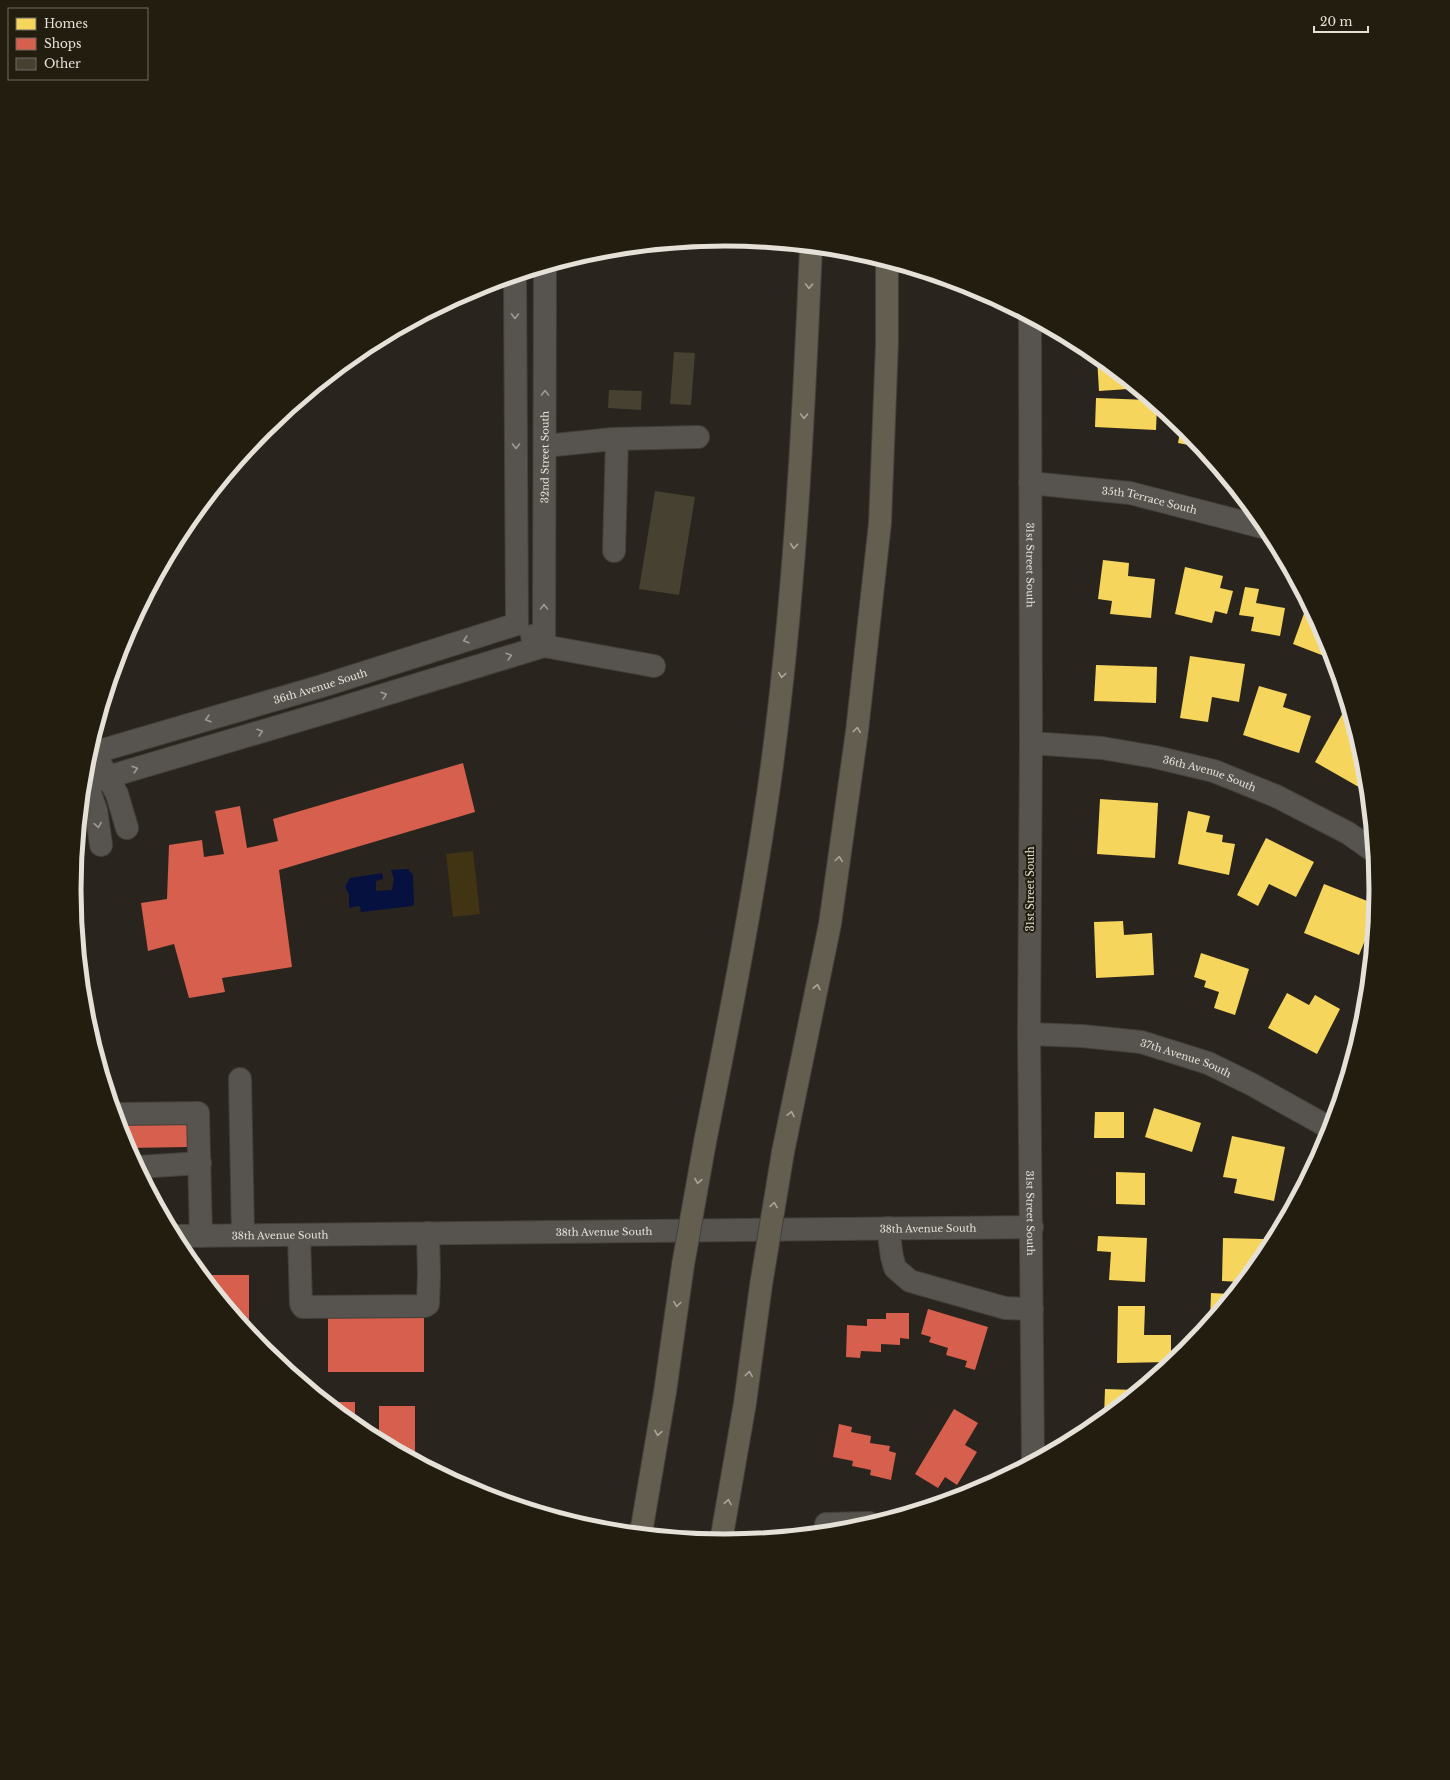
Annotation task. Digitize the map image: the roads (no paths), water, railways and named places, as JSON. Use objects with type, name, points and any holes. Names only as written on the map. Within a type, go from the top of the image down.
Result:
[{"type":"highway","points":[[642,1528],[666,1392],[683,1265],[705,1142],[743,952],[768,793],[789,616],[802,453],[811,252]]},
{"type":"highway","points":[[722,1534],[745,1403],[761,1285],[783,1152],[830,924],[857,731],[880,523],[887,343],[887,267]]},
{"type":"street","name":"32nd Street South","points":[[544,646],[545,272]]},
{"type":"street","points":[[515,281],[517,624],[544,646]]},
{"type":"street","name":"31st Street South","points":[[1030,323],[1031,743],[1029,1034],[1033,1456]]},
{"type":"street","points":[[544,446],[580,441],[698,437]]},
{"type":"street","points":[[614,551],[617,439]]},
{"type":"street","name":"35th Terrace South","points":[[1030,483],[1130,493],[1255,525]]},
{"type":"street","name":"36th Avenue South","points":[[96,752],[322,686],[517,624]]},
{"type":"street","points":[[91,781],[107,778],[544,646],[654,666]]},
{"type":"street","points":[[322,686],[334,710]]},
{"type":"street","name":"36th Avenue South","points":[[1031,743],[1102,748],[1155,757],[1214,771],[1276,796],[1348,833],[1368,847]]},
{"type":"street","points":[[95,757],[117,794],[127,828]]},
{"type":"street","points":[[89,792],[96,810],[101,845]]},
{"type":"street","name":"37th Avenue South","points":[[1029,1034],[1082,1036],[1141,1042],[1208,1063],[1251,1084],[1324,1125]]},
{"type":"street","points":[[240,1079],[243,1236]]},
{"type":"street","points":[[122,1114],[198,1113],[201,1236]]},
{"type":"street","points":[[143,1167],[200,1163]]},
{"type":"street","name":"38th Avenue South","points":[[182,1236],[1032,1227]]},
{"type":"street","points":[[888,1228],[895,1268],[910,1281],[1005,1308],[1032,1309]]},
{"type":"street","points":[[299,1235],[299,1282],[301,1304],[303,1307],[425,1306],[428,1304],[428,1233]]},
{"type":"street","points":[[826,1524],[839,1524]]}]
